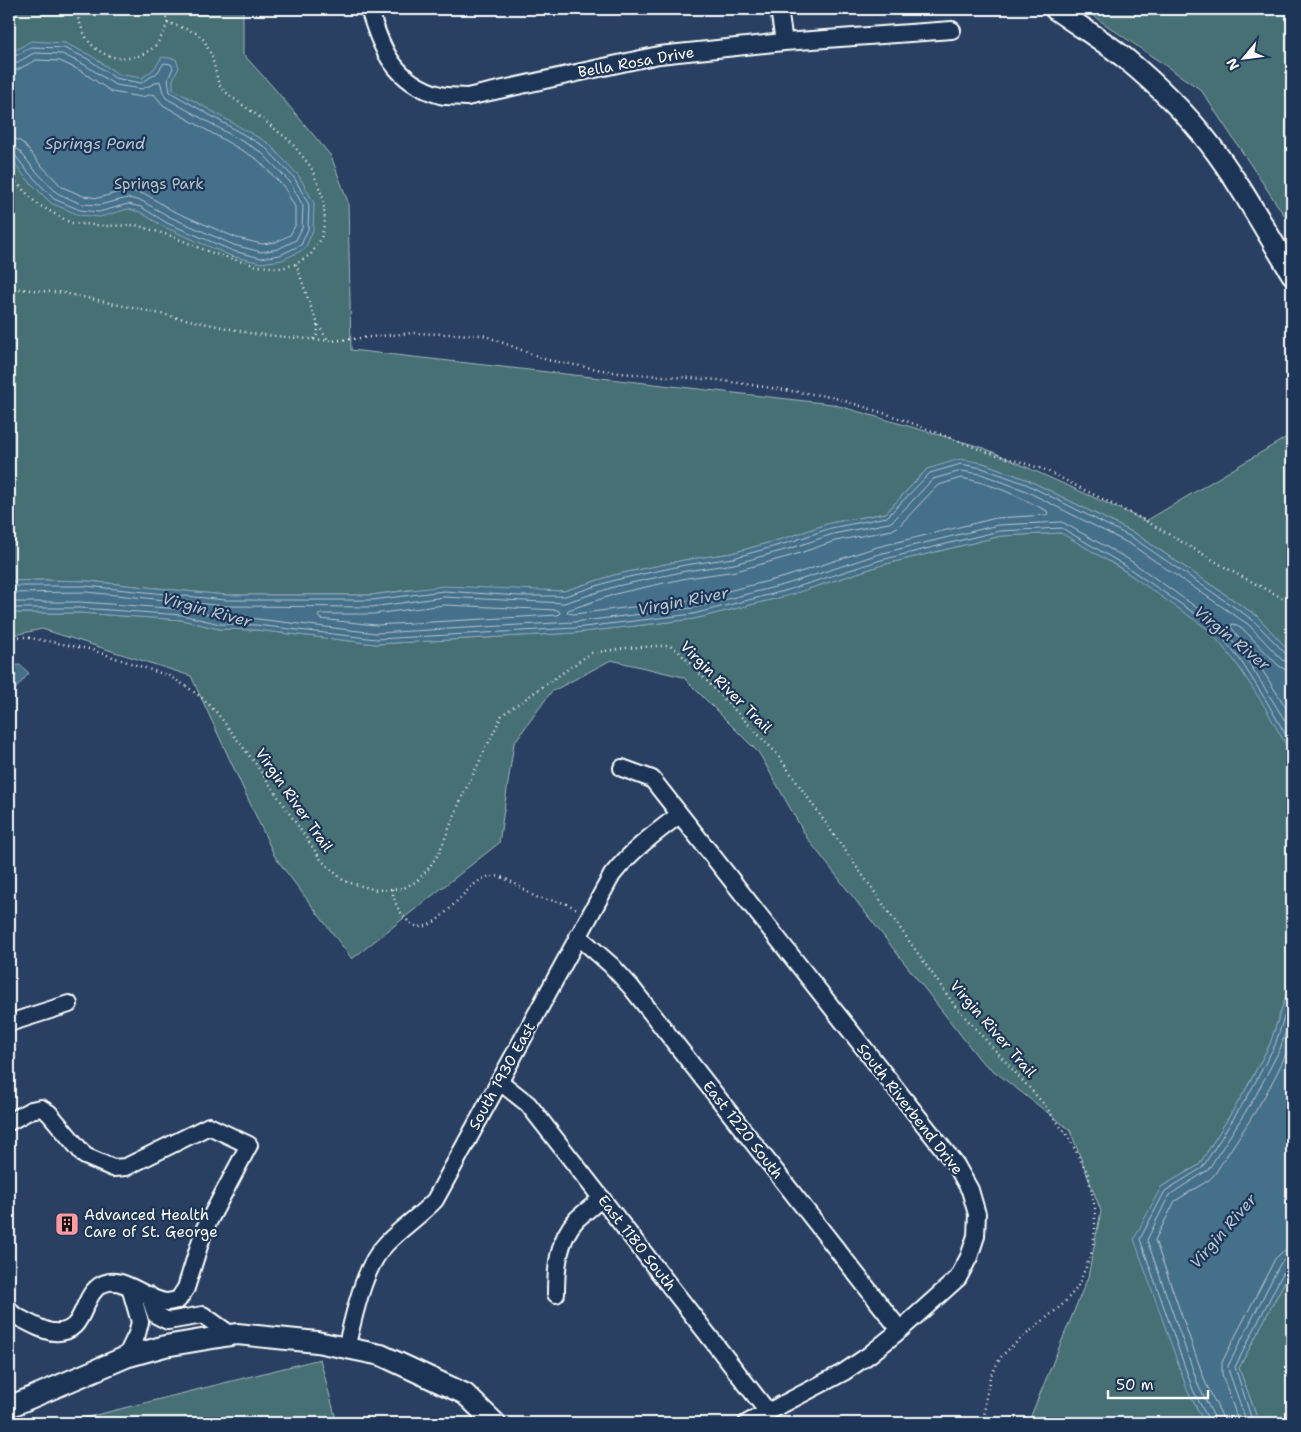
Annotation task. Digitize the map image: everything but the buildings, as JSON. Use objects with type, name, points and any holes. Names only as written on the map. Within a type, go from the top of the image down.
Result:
[{"type":"main road","points":[[1055,9],[1125,59],[1156,85],[1182,112],[1209,143],[1239,187],[1292,274]]},
{"type":"main road","points":[[9,1407],[126,1357],[165,1346],[237,1334],[317,1342],[381,1355],[465,1394],[496,1423]]},
{"type":"street","name":"Bella Rosa Drive","points":[[370,9],[385,53],[398,71],[422,88],[442,96],[467,97],[659,55],[784,42],[952,30]]},
{"type":"street","points":[[779,9],[784,42]]},
{"type":"street","name":"South Riverbend Drive","points":[[622,768],[652,779],[956,1165],[970,1190],[977,1214],[976,1236],[969,1257],[958,1278],[869,1355],[844,1372],[747,1423]]},
{"type":"street","name":"South 1930 East","points":[[346,1348],[358,1300],[372,1264],[385,1245],[422,1214],[435,1200],[612,875],[623,860],[636,848],[679,814]]},
{"type":"street","name":"East 1220 South","points":[[578,936],[611,965],[631,987],[900,1330]]},
{"type":"street","points":[[9,1023],[69,1004]]},
{"type":"street","name":"East 1180 South","points":[[499,1081],[528,1104],[768,1412]]},
{"type":"street","points":[[9,1122],[31,1110],[41,1108],[49,1113],[85,1156],[113,1168],[126,1168],[209,1126],[249,1146],[204,1230],[186,1288],[178,1300],[166,1302],[118,1282],[108,1282],[92,1292],[78,1324],[68,1331],[52,1332],[12,1314],[9,1309]]},
{"type":"street","points":[[556,1294],[556,1269],[562,1244],[576,1220],[602,1198]]},
{"type":"street","points":[[126,1357],[137,1334],[140,1322],[130,1287]]},
{"type":"street","points":[[149,1295],[156,1315],[168,1321],[203,1315],[231,1335]]},
{"type":"path","points":[[74,9],[90,43],[102,53],[114,59],[131,58],[155,46],[168,23],[163,9]]},
{"type":"path","points":[[9,175],[37,204],[71,223],[106,226],[136,225],[171,236],[215,254],[257,266],[282,268],[296,264],[311,254],[321,239],[325,220],[323,198],[311,167],[290,141],[230,96],[219,85],[212,57],[204,40],[196,33],[168,23]]},
{"type":"path","points":[[296,264],[317,322],[322,333],[331,341]]},
{"type":"path","points":[[9,288],[73,295],[254,334],[311,340],[331,341],[411,333],[483,335],[556,362],[618,373],[718,380],[832,397],[896,417],[984,451],[1043,469],[1146,521],[1235,573],[1292,603]]},
{"type":"path","points":[[311,340],[318,333],[317,322]]},
{"type":"path","name":"Virgin River Trail","points":[[9,636],[25,637],[89,649],[169,676],[186,686],[217,713],[255,763],[322,861],[344,881],[376,890],[404,888],[417,881],[428,869],[439,853],[462,797],[502,715],[591,652],[657,646],[670,646],[678,651],[777,754],[955,1006],[1043,1103],[1069,1138],[1088,1174],[1095,1208],[1093,1244],[1086,1267],[1077,1288],[1062,1305],[1011,1346],[1001,1357],[990,1377],[985,1402],[984,1423]]},
{"type":"path","points":[[392,889],[394,902],[400,912],[408,922],[418,926],[434,922],[453,906],[473,884],[492,875],[506,878],[536,897],[563,902],[580,910]]},
{"type":"green space","name":"Springs Park","points":[[9,9],[243,9],[243,54],[331,156],[348,202],[351,350],[832,404],[984,448],[1146,521],[1292,434],[1292,654],[1257,616],[1136,534],[1028,480],[983,463],[927,469],[886,513],[830,523],[732,553],[684,560],[614,575],[564,591],[408,590],[371,595],[225,595],[87,581],[9,581]]},
{"type":"green space","points":[[1083,9],[1292,9],[1292,227],[1201,90]]},
{"type":"green space","points":[[1062,533],[1151,588],[1207,628],[1256,691],[1292,758],[1292,977],[1270,1044],[1245,1091],[1199,1165],[1161,1187],[1188,1392],[1205,1423],[1028,1423],[1088,1277],[1101,1211],[1070,1130],[981,1061],[807,838],[759,753],[683,677],[611,660],[551,692],[514,743],[499,843],[352,959],[275,857],[191,676],[42,629],[9,636],[9,613],[79,613],[182,620],[219,629],[256,630],[376,644],[575,633],[694,619],[790,595],[882,565],[1001,536]]},
{"type":"green space","points":[[1292,1263],[1292,1423],[1259,1423],[1239,1368],[1287,1277]]},
{"type":"green space","points":[[320,1359],[337,1423],[64,1423]]},
{"type":"water","name":"Springs Pond","points":[[31,41],[65,43],[90,55],[118,74],[142,78],[154,69],[162,57],[176,59],[179,68],[173,79],[173,89],[268,143],[299,176],[314,203],[313,230],[305,249],[282,260],[261,263],[231,256],[164,227],[140,212],[128,209],[100,217],[79,215],[51,203],[24,176],[9,155],[9,54]]},
{"type":"water","name":"Virgin River","points":[[960,459],[983,463],[1028,480],[1136,534],[1257,616],[1292,654],[1292,758],[1263,704],[1237,664],[1209,630],[1122,569],[1061,533],[1001,536],[882,565],[790,595],[694,619],[575,633],[376,644],[256,630],[219,629],[182,620],[79,613],[9,613],[9,581],[87,581],[225,595],[371,595],[444,586],[564,591],[614,575],[684,560],[732,553],[830,523],[886,513],[927,469]]},
{"type":"water","points":[[20,665],[29,673],[9,697],[9,666]]},
{"type":"water","name":"Virgin River","points":[[1292,977],[1292,1263],[1287,1277],[1239,1368],[1259,1423],[1205,1423],[1188,1392],[1134,1239],[1161,1187],[1199,1165],[1245,1091],[1270,1044]]},
{"type":"place","name":"Advanced Health Care of St. George","points":[[67,1224]]}]
